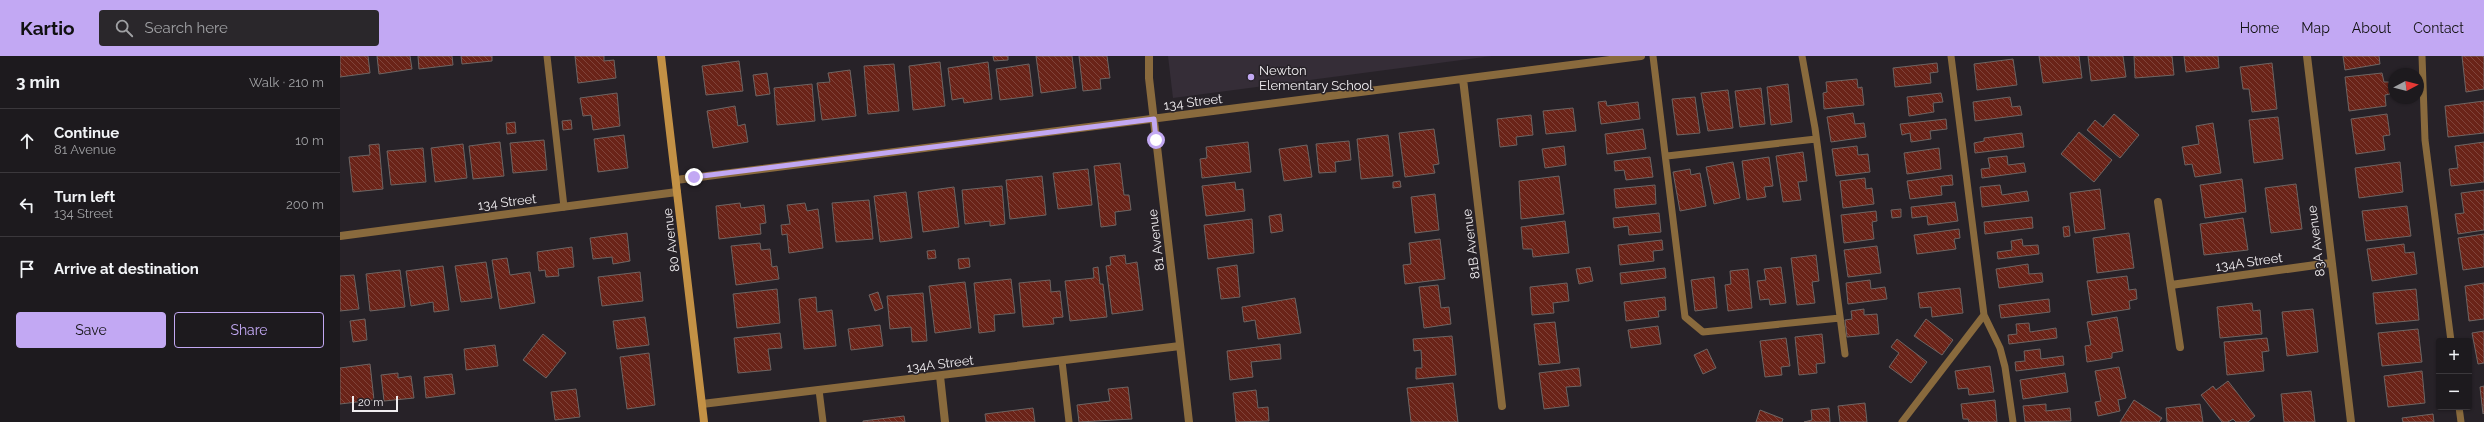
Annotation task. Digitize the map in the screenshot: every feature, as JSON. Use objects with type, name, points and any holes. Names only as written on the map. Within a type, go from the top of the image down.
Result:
[{"type":"main road","name":"80 Avenue","points":[[661,56],[704,422]]},
{"type":"street","name":"81 Avenue","points":[[1149,56],[1149,78],[1189,422]]},
{"type":"street","name":"134 Street","points":[[676,180],[1641,56]]},
{"type":"street","name":"83A Avenue","points":[[2307,56],[2330,263],[2351,422]]},
{"type":"street","name":"81B Avenue","points":[[1462,79],[1502,406]]},
{"type":"street","name":"134 Street","points":[[340,236],[677,192]]},
{"type":"street","points":[[2158,202],[2180,347]]},
{"type":"street","name":"134A Street","points":[[2171,285],[2330,263]]},
{"type":"street","name":"134A Street","points":[[702,404],[1180,346]]},
{"type":"street","points":[[940,376],[946,422]]},
{"type":"lane","points":[[547,56],[564,207]]},
{"type":"lane","points":[[1653,56],[1667,156],[1685,317],[1703,332],[1840,318]]},
{"type":"lane","points":[[1802,56],[1816,139],[1845,354]]},
{"type":"lane","points":[[1951,56],[1984,315],[2000,348],[2005,367],[2012,422]]},
{"type":"lane","points":[[2422,56],[2425,140],[2451,338]]},
{"type":"lane","points":[[1667,156],[1816,139]]},
{"type":"lane","points":[[1902,422],[1984,315]]},
{"type":"lane","points":[[1062,361],[1069,422]]},
{"type":"lane","points":[[819,390],[824,422]]},
{"type":"lane","points":[[2459,410],[2461,422]]},
{"type":"shaded area","name":"Newton Elementary School","points":[[1168,56],[1492,56],[1173,98]]},
{"type":"building","points":[[340,56],[368,56],[370,73],[340,77]]},
{"type":"building","points":[[377,56],[410,56],[412,69],[379,74]]},
{"type":"building","points":[[418,56],[452,56],[453,65],[419,69]]},
{"type":"building","points":[[461,56],[492,56],[492,61],[462,64]]},
{"type":"building","points":[[575,56],[604,56],[604,61],[614,60],[616,78],[578,83]]},
{"type":"building","points":[[993,56],[1008,56],[1008,60],[994,61]]},
{"type":"building","points":[[1036,56],[1072,56],[1076,88],[1041,93]]},
{"type":"building","points":[[1079,56],[1107,56],[1110,78],[1100,79],[1101,89],[1083,91]]},
{"type":"building","points":[[2039,56],[2079,56],[2082,78],[2043,83]]},
{"type":"building","points":[[2088,56],[2123,56],[2126,77],[2091,81]]},
{"type":"building","points":[[2134,56],[2172,56],[2174,75],[2135,78]]},
{"type":"building","points":[[2184,56],[2218,56],[2219,68],[2186,72]]},
{"type":"building","points":[[2343,56],[2379,56],[2380,64],[2345,70]]},
{"type":"building","points":[[2462,56],[2484,56],[2484,89],[2466,92]]},
{"type":"building","points":[[2013,59],[2017,85],[1977,90],[1974,64]]},
{"type":"building","points":[[739,61],[743,91],[706,95],[702,66]]},
{"type":"building","points":[[940,62],[945,106],[913,110],[909,66]]},
{"type":"building","points":[[988,62],[992,99],[964,103],[963,98],[952,100],[948,68]]},
{"type":"building","points":[[1937,63],[1938,72],[1930,73],[1931,83],[1895,87],[1893,68]]},
{"type":"building","points":[[2272,63],[2277,109],[2252,112],[2249,89],[2243,89],[2240,67]]},
{"type":"building","points":[[894,64],[899,111],[868,114],[864,66]]},
{"type":"building","points":[[1029,64],[1033,96],[1000,100],[996,69]]},
{"type":"building","points":[[850,70],[856,116],[822,120],[817,83],[830,82],[828,73]]},
{"type":"building","points":[[767,73],[770,94],[756,96],[753,75]]},
{"type":"building","points":[[2382,73],[2384,82],[2388,82],[2388,94],[2385,95],[2386,106],[2349,111],[2345,77]]},
{"type":"building","points":[[1857,79],[1858,88],[1862,87],[1864,105],[1824,109],[1823,93],[1827,92],[1826,82]]},
{"type":"building","points":[[812,84],[815,121],[777,125],[774,88]]},
{"type":"building","points":[[1788,84],[1792,122],[1771,125],[1767,87]]},
{"type":"building","points":[[1761,88],[1765,124],[1740,127],[1735,91]]},
{"type":"building","points":[[1728,90],[1733,128],[1708,131],[1701,93]]},
{"type":"building","points":[[617,93],[620,126],[593,130],[591,115],[583,116],[580,98]]},
{"type":"building","points":[[1941,93],[1943,102],[1933,103],[1934,112],[1909,116],[1907,97]]},
{"type":"building","points":[[1695,97],[1700,133],[1677,135],[1672,99]]},
{"type":"building","points":[[2010,97],[2012,107],[2020,106],[2022,115],[1975,121],[1973,102]]},
{"type":"building","points":[[1606,101],[1607,106],[1638,102],[1640,119],[1601,124],[1598,102]]},
{"type":"building","points":[[2484,101],[2484,133],[2448,137],[2445,106]]},
{"type":"building","points":[[735,106],[738,126],[745,124],[748,142],[713,148],[707,111]]},
{"type":"building","points":[[1573,108],[1576,131],[1546,134],[1543,111]]},
{"type":"building","points":[[1853,113],[1855,124],[1864,123],[1866,137],[1831,142],[1827,117]]},
{"type":"building","points":[[2114,114],[2139,135],[2120,158],[2087,130],[2095,120],[2103,127]]},
{"type":"building","points":[[2387,114],[2390,135],[2383,136],[2385,150],[2356,154],[2351,119]]},
{"type":"building","points":[[1531,115],[1533,135],[1516,137],[1517,145],[1500,147],[1497,119]]},
{"type":"building","points":[[2278,117],[2283,159],[2254,163],[2249,120]]},
{"type":"building","points":[[1946,119],[1947,129],[1930,131],[1931,139],[1911,142],[1910,133],[1902,135],[1900,124]]},
{"type":"building","points":[[571,120],[572,129],[563,130],[562,121]]},
{"type":"building","points":[[515,122],[516,133],[507,134],[506,123]]},
{"type":"building","points":[[2213,123],[2221,173],[2195,177],[2192,164],[2185,165],[2182,147],[2199,144],[2196,126]]},
{"type":"building","points":[[1434,129],[1439,164],[1433,165],[1435,173],[1405,177],[1399,133]]},
{"type":"building","points":[[1643,129],[1646,149],[1607,154],[1605,134]]},
{"type":"building","points":[[2079,132],[2112,160],[2094,182],[2061,154]]},
{"type":"building","points":[[2022,133],[2024,147],[1975,153],[1974,143],[1984,141],[1984,138]]},
{"type":"building","points":[[624,135],[628,168],[598,172],[594,139]]},
{"type":"building","points":[[1388,135],[1393,176],[1361,179],[1357,139]]},
{"type":"building","points":[[544,140],[547,170],[513,173],[510,143]]},
{"type":"building","points":[[1349,141],[1351,160],[1335,162],[1336,172],[1319,173],[1316,144]]},
{"type":"building","points":[[500,142],[504,176],[473,179],[469,146]]},
{"type":"building","points":[[1248,142],[1251,172],[1202,178],[1200,159],[1207,158],[1206,147]]},
{"type":"building","points":[[2484,142],[2484,182],[2451,186],[2449,169],[2458,168],[2455,146]]},
{"type":"building","points":[[379,144],[383,189],[353,192],[349,157],[370,155],[369,145]]},
{"type":"building","points":[[463,144],[467,178],[435,182],[431,148]]},
{"type":"building","points":[[1307,145],[1312,177],[1284,181],[1279,149]]},
{"type":"building","points":[[1564,146],[1566,165],[1545,168],[1542,149]]},
{"type":"building","points":[[1857,146],[1858,155],[1868,154],[1870,172],[1836,176],[1832,149]]},
{"type":"building","points":[[423,148],[426,182],[391,185],[387,151]]},
{"type":"building","points":[[1939,148],[1941,169],[1907,174],[1904,153]]},
{"type":"building","points":[[1803,152],[1807,181],[1798,182],[1801,200],[1783,202],[1776,156]]},
{"type":"building","points":[[2007,156],[2008,165],[2024,163],[2026,172],[1982,178],[1981,169],[1990,168],[1988,158]]},
{"type":"building","points":[[1650,157],[1653,177],[1626,180],[1624,170],[1615,171],[1614,161]]},
{"type":"building","points":[[1769,157],[1773,186],[1764,187],[1766,197],[1747,200],[1742,161]]},
{"type":"building","points":[[1733,162],[1740,198],[1714,204],[1706,167]]},
{"type":"building","points":[[2400,162],[2403,192],[2359,198],[2355,168]]},
{"type":"building","points":[[1120,163],[1124,195],[1129,195],[1131,210],[1115,212],[1116,225],[1101,227],[1094,166]]},
{"type":"building","points":[[1088,169],[1092,205],[1058,209],[1053,173]]},
{"type":"building","points":[[1690,169],[1691,175],[1700,173],[1706,206],[1680,211],[1673,172]]},
{"type":"building","points":[[1952,175],[1953,185],[1941,186],[1942,195],[1910,199],[1907,181]]},
{"type":"building","points":[[1042,176],[1046,215],[1010,219],[1006,180]]},
{"type":"building","points":[[1559,176],[1564,214],[1521,219],[1519,181]]},
{"type":"building","points":[[1865,178],[1866,189],[1872,188],[1874,204],[1843,208],[1840,181]]},
{"type":"building","points":[[2242,179],[2246,212],[2205,218],[2200,185]]},
{"type":"building","points":[[1400,181],[1401,187],[1393,188],[1393,182]]},
{"type":"building","points":[[1235,182],[1236,190],[1243,189],[1245,211],[1206,216],[1202,186]]},
{"type":"building","points":[[2296,184],[2302,229],[2271,233],[2265,188]]},
{"type":"building","points":[[1655,185],[1656,204],[1616,208],[1614,189]]},
{"type":"building","points":[[2000,185],[2002,195],[2027,191],[2029,201],[1982,207],[1980,187]]},
{"type":"building","points":[[1002,186],[1005,224],[990,226],[990,221],[965,224],[962,190]]},
{"type":"building","points":[[954,187],[959,227],[923,232],[918,192]]},
{"type":"building","points":[[2100,189],[2105,229],[2075,233],[2070,193]]},
{"type":"building","points":[[2484,190],[2484,230],[2458,234],[2455,214],[2464,213],[2461,193]]},
{"type":"building","points":[[906,192],[912,238],[880,242],[874,196]]},
{"type":"building","points":[[1435,194],[1439,230],[1415,233],[1411,197]]},
{"type":"building","points":[[869,200],[873,239],[836,242],[832,203]]},
{"type":"building","points":[[1955,202],[1958,221],[1928,225],[1927,216],[1912,218],[1911,207]]},
{"type":"building","points":[[740,203],[741,208],[764,205],[766,223],[760,224],[761,234],[719,239],[716,206]]},
{"type":"building","points":[[805,203],[807,211],[818,209],[823,248],[789,253],[787,234],[782,235],[781,225],[790,224],[787,205]]},
{"type":"building","points":[[2407,206],[2411,236],[2366,241],[2362,211]]},
{"type":"building","points":[[1901,209],[1901,217],[1892,218],[1891,210]]},
{"type":"building","points":[[1876,211],[1877,221],[1872,222],[1874,239],[1844,243],[1841,215]]},
{"type":"building","points":[[1659,213],[1661,232],[1629,235],[1628,226],[1614,228],[1613,218]]},
{"type":"building","points":[[1281,214],[1283,231],[1271,233],[1269,216]]},
{"type":"building","points":[[2032,217],[2033,228],[1985,234],[1984,222]]},
{"type":"building","points":[[2243,218],[2248,250],[2204,255],[2200,224]]},
{"type":"building","points":[[1252,219],[1254,253],[1208,259],[1204,225]]},
{"type":"building","points":[[1565,221],[1569,253],[1533,257],[1532,249],[1523,249],[1521,227]]},
{"type":"building","points":[[2069,226],[2070,236],[2064,237],[2063,227]]},
{"type":"building","points":[[1959,229],[1960,238],[1954,239],[1956,249],[1917,254],[1914,235]]},
{"type":"building","points":[[627,233],[630,261],[613,264],[612,257],[593,259],[590,238]]},
{"type":"building","points":[[2129,233],[2134,268],[2097,273],[2093,238]]},
{"type":"building","points":[[2484,234],[2484,267],[2463,270],[2458,238]]},
{"type":"building","points":[[1440,239],[1445,279],[1405,284],[1403,265],[1411,264],[1409,243]]},
{"type":"building","points":[[2022,239],[2023,246],[2038,245],[2039,254],[1998,259],[1997,252],[2012,250],[2011,241]]},
{"type":"building","points":[[1662,240],[1663,250],[1653,251],[1654,261],[1620,265],[1618,245]]},
{"type":"building","points":[[760,243],[761,250],[770,249],[772,267],[777,266],[779,279],[736,285],[731,246]]},
{"type":"building","points":[[2404,244],[2405,253],[2414,252],[2417,274],[2372,281],[2367,249]]},
{"type":"building","points":[[1877,246],[1881,273],[1848,277],[1844,250]]},
{"type":"building","points":[[572,247],[574,267],[558,269],[559,276],[546,277],[545,270],[539,271],[537,252]]},
{"type":"building","points":[[935,250],[936,258],[928,259],[927,251]]},
{"type":"building","points":[[1125,255],[1126,264],[1137,262],[1143,310],[1112,314],[1106,266],[1111,265],[1110,257]]},
{"type":"building","points":[[1816,255],[1819,281],[1812,282],[1815,303],[1797,305],[1791,258]]},
{"type":"building","points":[[507,258],[510,275],[530,272],[535,303],[500,309],[492,260]]},
{"type":"building","points":[[969,258],[970,267],[959,269],[958,259]]},
{"type":"building","points":[[486,262],[492,298],[461,302],[455,266]]},
{"type":"building","points":[[2028,264],[2029,274],[2042,273],[2043,282],[1999,288],[1996,269]]},
{"type":"building","points":[[1237,265],[1240,297],[1221,299],[1217,268]]},
{"type":"building","points":[[443,266],[449,310],[434,312],[433,302],[411,306],[406,271]]},
{"type":"building","points":[[1098,267],[1100,284],[1103,284],[1107,317],[1070,321],[1065,281],[1094,278],[1093,268]]},
{"type":"building","points":[[1590,267],[1593,281],[1579,284],[1576,269]]},
{"type":"building","points":[[1781,267],[1786,303],[1770,305],[1769,299],[1760,300],[1757,281],[1766,280],[1764,269]]},
{"type":"building","points":[[1665,268],[1666,278],[1621,284],[1620,273]]},
{"type":"building","points":[[1748,269],[1752,308],[1728,311],[1725,285],[1731,284],[1730,271]]},
{"type":"building","points":[[400,270],[405,307],[370,311],[366,274]]},
{"type":"building","points":[[640,272],[643,301],[602,306],[598,277]]},
{"type":"building","points":[[354,275],[359,309],[340,311],[340,276]]},
{"type":"building","points":[[2127,276],[2129,290],[2136,289],[2137,299],[2129,301],[2130,309],[2092,315],[2087,281]]},
{"type":"building","points":[[1714,277],[1717,308],[1695,311],[1691,280]]},
{"type":"building","points":[[1011,279],[1015,313],[994,315],[995,331],[979,333],[974,283]]},
{"type":"building","points":[[1050,280],[1051,292],[1060,291],[1063,317],[1053,318],[1054,324],[1023,327],[1019,283]]},
{"type":"building","points":[[1870,280],[1871,289],[1885,287],[1887,299],[1848,304],[1846,283]]},
{"type":"building","points":[[965,282],[971,328],[935,333],[929,286]]},
{"type":"building","points":[[1567,283],[1569,301],[1553,303],[1554,313],[1532,315],[1530,287]]},
{"type":"building","points":[[2484,283],[2484,319],[2469,321],[2465,286]]},
{"type":"building","points":[[1438,285],[1441,308],[1449,307],[1451,324],[1424,328],[1419,287]]},
{"type":"building","points":[[1960,288],[1963,313],[1932,317],[1931,307],[1920,308],[1918,293]]},
{"type":"building","points":[[777,289],[780,323],[737,328],[733,294]]},
{"type":"building","points":[[2416,289],[2419,320],[2376,324],[2373,293]]},
{"type":"building","points":[[878,292],[883,308],[875,311],[869,295]]},
{"type":"building","points":[[923,293],[927,341],[912,342],[911,327],[890,329],[887,296]]},
{"type":"building","points":[[816,297],[817,312],[832,310],[836,346],[804,349],[799,299]]},
{"type":"building","points":[[1665,297],[1666,310],[1658,311],[1659,317],[1626,321],[1624,302]]},
{"type":"building","points":[[1295,298],[1301,333],[1258,339],[1255,320],[1244,322],[1242,307]]},
{"type":"building","points":[[2049,299],[2050,312],[2001,318],[1999,305]]},
{"type":"building","points":[[2252,303],[2253,311],[2260,310],[2262,334],[2220,338],[2217,307]]},
{"type":"building","points":[[1864,309],[1864,315],[1877,314],[1879,334],[1847,337],[1845,320],[1852,319],[1851,311]]},
{"type":"building","points":[[2313,309],[2318,352],[2287,356],[2282,312]]},
{"type":"building","points":[[645,317],[649,345],[617,349],[613,321]]},
{"type":"building","points":[[2117,317],[2123,351],[2112,353],[2112,358],[2087,362],[2085,346],[2091,345],[2087,322]]},
{"type":"building","points":[[365,319],[367,340],[353,342],[350,321]]},
{"type":"building","points":[[1926,319],[1953,340],[1942,355],[1914,336]]},
{"type":"building","points":[[1555,322],[1560,363],[1539,365],[1534,324]]},
{"type":"building","points":[[2029,323],[2030,332],[2056,328],[2057,338],[2009,344],[2008,335],[2017,334],[2016,324]]},
{"type":"building","points":[[880,325],[883,346],[851,350],[848,329]]},
{"type":"building","points":[[1658,326],[1661,344],[1631,348],[1628,330]]},
{"type":"building","points":[[2418,329],[2422,362],[2382,366],[2378,333]]},
{"type":"building","points":[[2484,331],[2484,363],[2478,364],[2472,333]]},
{"type":"building","points":[[780,333],[782,348],[768,349],[771,370],[738,373],[734,338]]},
{"type":"building","points":[[543,334],[566,353],[546,378],[523,360]]},
{"type":"building","points":[[1822,334],[1825,363],[1816,364],[1817,373],[1799,375],[1795,337]]},
{"type":"building","points":[[1452,336],[1456,375],[1416,379],[1416,368],[1422,368],[1421,350],[1414,351],[1413,339]]},
{"type":"building","points":[[1786,338],[1790,366],[1781,367],[1782,375],[1765,377],[1760,341]]},
{"type":"building","points":[[2267,338],[2269,351],[2262,352],[2264,371],[2227,375],[2224,342]]},
{"type":"building","points":[[1897,339],[1927,362],[1911,383],[1889,367],[1899,353],[1891,347]]},
{"type":"building","points":[[1280,344],[1281,359],[1251,362],[1253,377],[1230,380],[1227,351]]},
{"type":"building","points":[[495,345],[498,366],[466,370],[464,349]]},
{"type":"building","points":[[1707,349],[1716,368],[1703,374],[1694,355]]},
{"type":"building","points":[[2040,349],[2041,359],[2063,356],[2064,365],[2016,371],[2015,362],[2025,361],[2024,351]]},
{"type":"building","points":[[649,353],[655,405],[627,409],[620,357]]},
{"type":"building","points":[[370,364],[374,400],[340,404],[340,368]]},
{"type":"building","points":[[1990,366],[1994,392],[1969,395],[1968,388],[1958,389],[1955,371]]},
{"type":"building","points":[[2119,367],[2126,398],[2118,400],[2120,411],[2098,416],[2095,402],[2101,401],[2095,371]]},
{"type":"building","points":[[1579,368],[1581,386],[1566,387],[1569,406],[1544,409],[1539,373]]},
{"type":"building","points":[[2422,371],[2425,403],[2388,407],[2384,376]]},
{"type":"building","points":[[398,373],[398,378],[411,376],[414,398],[384,401],[381,375]]},
{"type":"building","points":[[2065,373],[2068,392],[2023,399],[2020,380]]},
{"type":"building","points":[[452,374],[455,394],[426,398],[424,377]]},
{"type":"building","points":[[2228,381],[2255,416],[2248,422],[2236,422],[2233,419],[2228,422],[2222,422],[2201,395],[2213,386],[2216,390]]},
{"type":"building","points":[[1453,383],[1458,422],[1411,422],[1407,388]]},
{"type":"building","points":[[2484,386],[2484,413],[2483,414],[2480,387]]},
{"type":"building","points":[[1128,387],[1132,419],[1079,422],[1077,405],[1110,401],[1108,389]]},
{"type":"building","points":[[576,389],[580,417],[555,420],[551,392]]},
{"type":"building","points":[[1256,390],[1258,408],[1268,407],[1269,421],[1236,422],[1233,393]]},
{"type":"building","points":[[2311,391],[2315,422],[2284,422],[2281,394]]},
{"type":"building","points":[[1995,400],[1997,422],[1969,422],[1968,419],[1963,419],[1961,404]]},
{"type":"building","points":[[2134,400],[2162,418],[2159,422],[2120,422]]},
{"type":"building","points":[[1865,403],[1867,422],[1840,422],[1838,406]]},
{"type":"building","points":[[2046,404],[2046,411],[2070,408],[2071,421],[2025,422],[2023,406]]},
{"type":"building","points":[[2200,404],[2203,422],[2167,422],[2166,408]]},
{"type":"building","points":[[1033,408],[1035,422],[986,422],[985,414]]},
{"type":"building","points":[[1829,408],[1830,422],[1804,422],[1812,420],[1811,410]]},
{"type":"building","points":[[1760,410],[1783,419],[1782,422],[1756,422]]},
{"type":"building","points":[[2433,414],[2434,422],[2403,422],[2402,418]]},
{"type":"building","points":[[904,416],[905,422],[863,422],[863,421]]},
{"type":"place","name":"Newton Elementary School","points":[[1251,77]]},
{"type":"route","points":[[694,177],[1154,119],[1156,140]]}]
